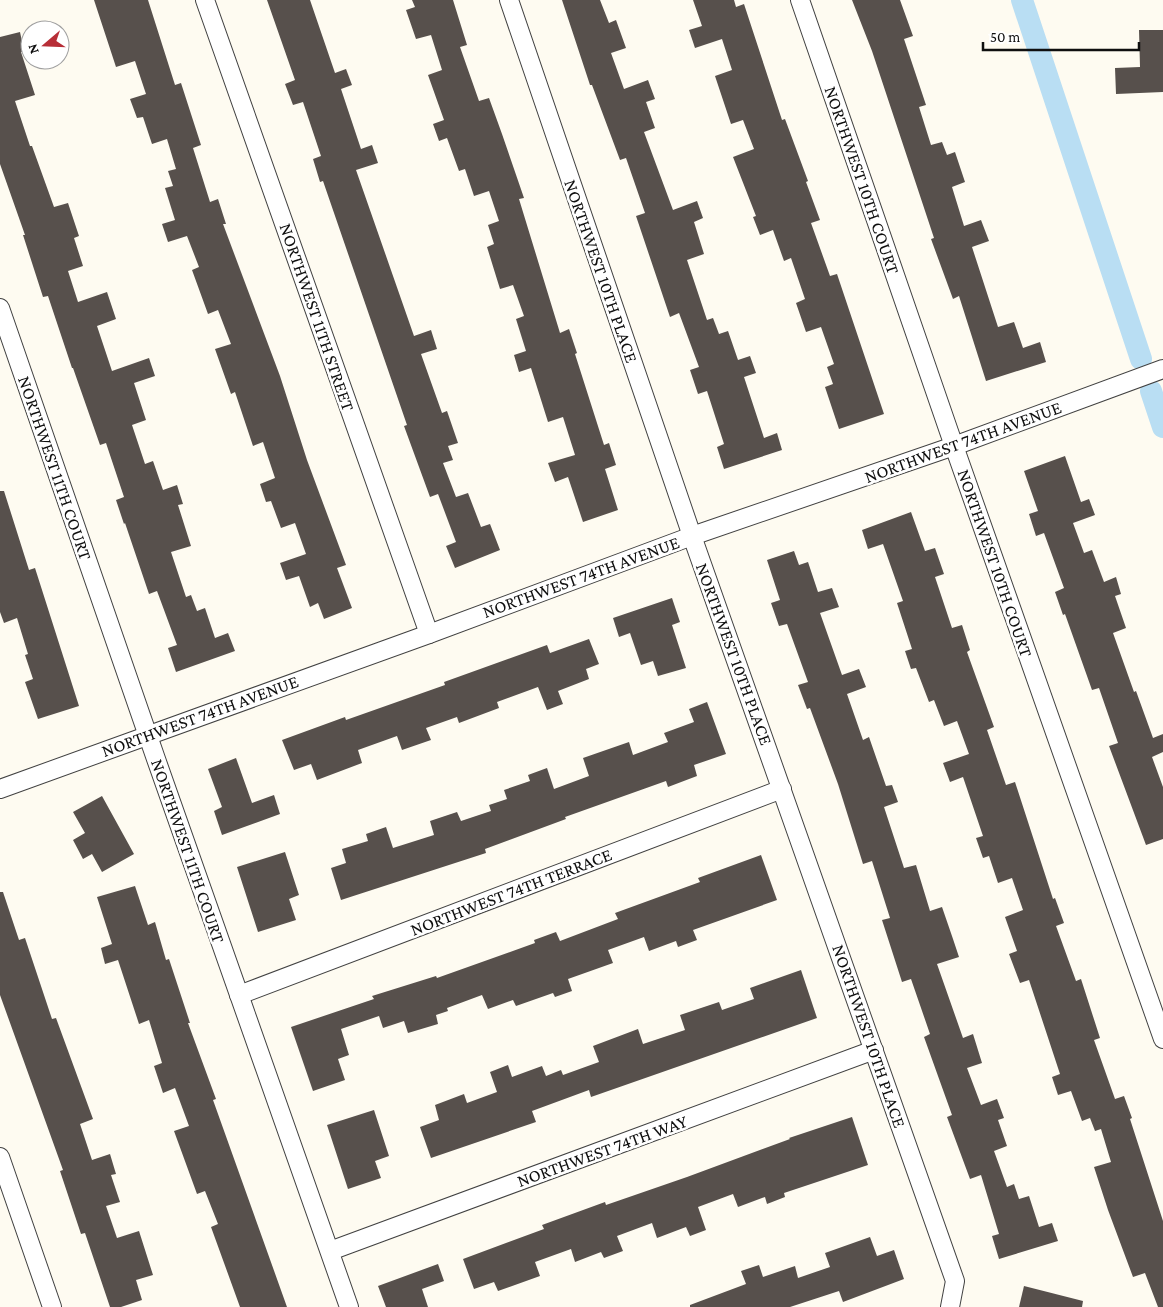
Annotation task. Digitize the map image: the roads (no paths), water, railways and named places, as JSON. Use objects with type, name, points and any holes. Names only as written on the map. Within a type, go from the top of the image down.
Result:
[{"type":"street","name":"NORTHWEST 11TH STREET","points":[[205,0],[429,634]]},
{"type":"street","name":"NORTHWEST 10TH PLACE","points":[[509,0],[692,536],[955,1281],[950,1307]]},
{"type":"street","name":"NORTHWEST 10TH COURT","points":[[800,0],[954,446],[1163,1039]]},
{"type":"street","name":"NORTHWEST 11TH COURT","points":[[0,308],[147,735],[349,1307]]},
{"type":"street","name":"NORTHWEST 74TH AVENUE","points":[[0,789],[429,634],[692,536],[954,446],[1163,369]]},
{"type":"street","name":"NORTHWEST 74TH TERRACE","points":[[239,995],[782,789]]},
{"type":"street","name":"NORTHWEST 74TH WAY","points":[[330,1252],[874,1050]]},
{"type":"street","points":[[0,1157],[52,1307]]},
{"type":"waterway","points":[[1022,0],[1141,359]]},
{"type":"waterway","points":[[1151,391],[1163,427]]}]
